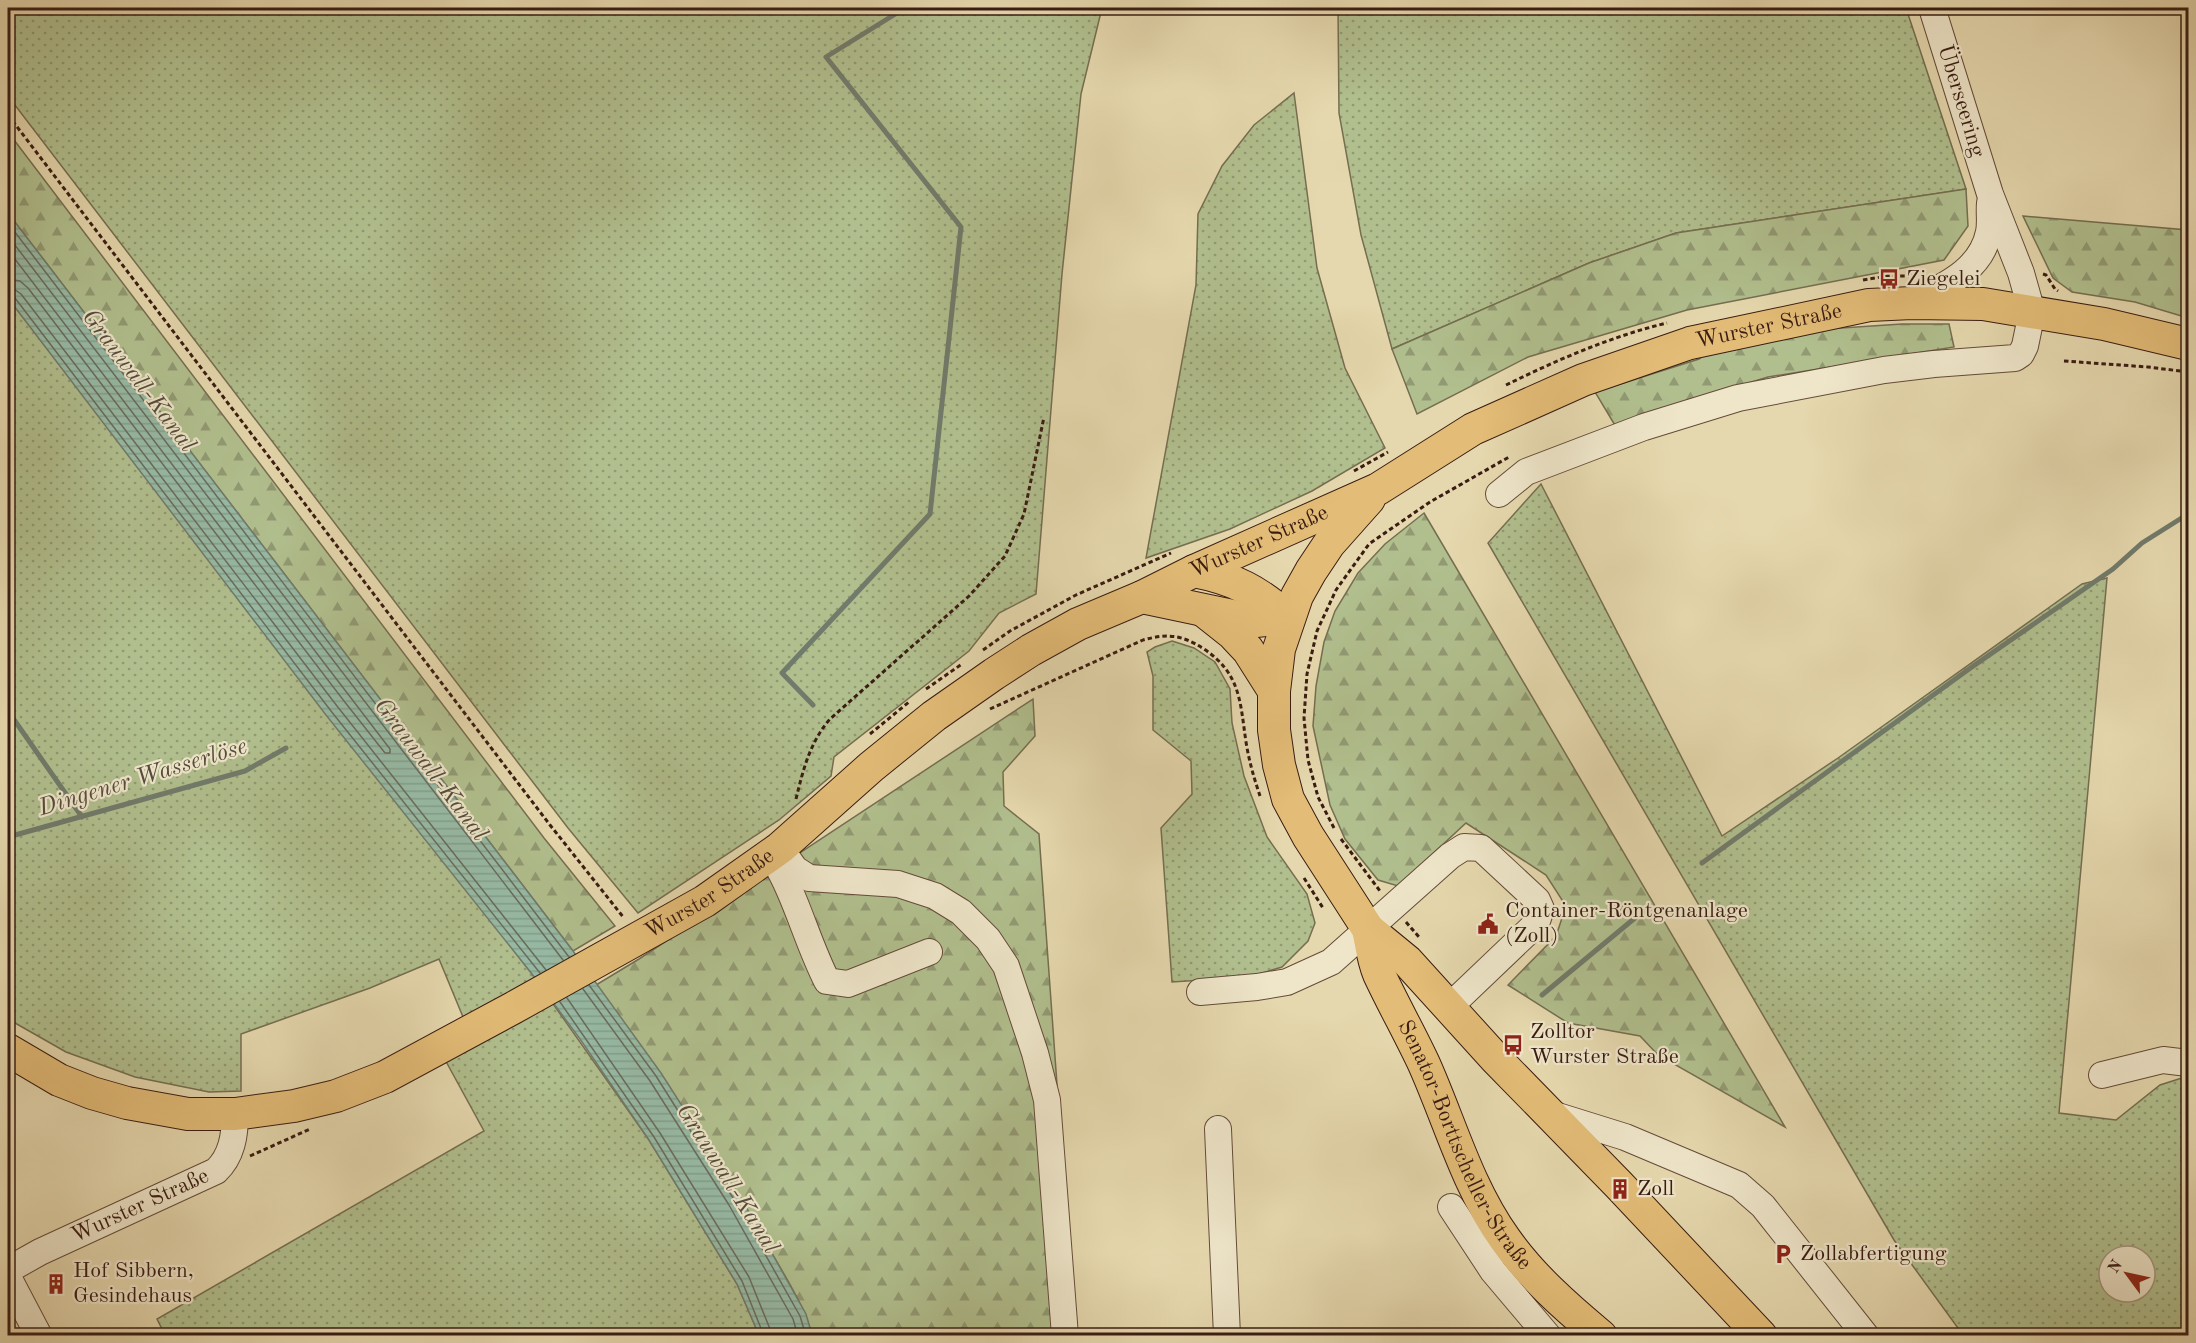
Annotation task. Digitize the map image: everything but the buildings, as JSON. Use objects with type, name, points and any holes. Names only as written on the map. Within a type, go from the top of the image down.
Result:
[{"type":"main road","name":"Wurster Straße","points":[[8,1050],[59,1080],[119,1101],[188,1114],[235,1114],[294,1106],[336,1096],[385,1077],[705,901],[784,845],[871,767],[934,716],[994,674],[1078,624],[1378,489],[1473,429],[1583,380],[1690,343],[1869,305],[1912,303],[1983,304],[2104,324],[2188,344]]},
{"type":"main road","name":"Wurster Straße","points":[[1142,597],[1204,611],[1232,614],[1256,621],[1288,618],[1297,596],[1329,543],[1378,489]]},
{"type":"main road","points":[[1194,572],[1212,575],[1245,586],[1266,598],[1288,618]]},
{"type":"main road","name":"Wurster Straße","points":[[1204,611],[1233,634],[1248,650],[1274,691]]},
{"type":"main road","name":"Senator-Borttscheller-Straße","points":[[1288,618],[1279,649],[1274,691],[1274,730],[1279,765],[1288,798],[1308,836],[1368,929],[1407,961],[1547,1113],[1619,1185],[1761,1335]]},
{"type":"main road","name":"Senator-Borttscheller-Straße","points":[[1368,929],[1379,972],[1424,1066],[1483,1203],[1504,1239],[1534,1274],[1563,1305],[1601,1335]]},
{"type":"street","name":"Überseering","points":[[1932,8],[1990,194],[2021,273],[2032,312]]},
{"type":"street","name":"Überseering","points":[[1912,303],[1942,288],[1970,269],[1976,261],[1989,231],[1990,194]]},
{"type":"street","points":[[1499,494],[1526,472],[1644,427],[1738,398],[1884,370],[1934,363],[2015,358],[2021,354],[2025,346],[2032,312]]},
{"type":"street","points":[[784,845],[779,868],[826,981],[848,984],[928,952]]},
{"type":"street","points":[[784,845],[795,869],[809,878],[898,884],[934,896],[962,912],[988,939],[1006,966],[1035,1053],[1047,1100],[1065,1335]]},
{"type":"street","points":[[1200,992],[1287,982],[1331,962],[1450,856],[1464,847],[1481,848],[1537,900],[1541,909],[1536,924],[1448,1008]]},
{"type":"street","points":[[2102,1075],[2163,1060],[2188,1063]]},
{"type":"street","points":[[1547,1113],[1626,1137],[1739,1185],[1763,1206],[1866,1335]]},
{"type":"street","name":"Wurster Straße","points":[[8,1270],[40,1252],[211,1174],[220,1167],[229,1154],[235,1128],[235,1114]]},
{"type":"street","points":[[1218,1129],[1227,1335]]},
{"type":"street","points":[[1451,1207],[1493,1271],[1548,1335]]},
{"type":"street","points":[[8,1277],[39,1335]]},
{"type":"path","points":[[8,115],[549,825],[631,926],[626,946]]},
{"type":"path","points":[[2064,361],[2188,372]]},
{"type":"path","points":[[784,845],[793,819],[804,767],[818,733],[830,719],[969,596],[1005,556],[1024,514],[1044,417]]},
{"type":"path","points":[[1335,830],[1318,797],[1310,770],[1304,718],[1307,674],[1317,631],[1336,590],[1369,544],[1430,502],[1503,459],[1514,455]]},
{"type":"path","points":[[985,711],[1143,640],[1159,636],[1180,636],[1218,659],[1231,675],[1239,693],[1251,771],[1263,804]]},
{"type":"path","points":[[1341,838],[1393,907],[1423,942],[1407,961]]},
{"type":"path","points":[[1299,871],[1325,912]]},
{"type":"green space","points":[[8,8],[1102,8],[1081,94],[1062,274],[1036,594],[999,613],[969,651],[834,757],[831,776],[779,820],[638,913],[568,828],[8,96]]},
{"type":"green space","points":[[1338,8],[1906,8],[1966,189],[1676,233],[1589,263],[1392,349],[1361,235],[1339,113]]},
{"type":"green space","points":[[1294,93],[1317,268],[1345,368],[1385,448],[1312,491],[1230,529],[1146,558],[1196,285],[1198,214],[1222,166],[1254,125]]},
{"type":"green space","points":[[8,132],[544,838],[615,926],[573,951],[8,213]]},
{"type":"green space","points":[[1966,189],[1968,226],[1944,260],[1687,310],[1528,357],[1417,414],[1392,349],[1589,263],[1676,233]]},
{"type":"green space","points":[[2023,216],[2188,230],[2188,318],[2135,302],[2072,292],[2053,278]]},
{"type":"green space","points":[[8,298],[532,974],[649,1140],[737,1284],[759,1335],[165,1335],[157,1319],[484,1131],[431,1034],[463,1017],[439,959],[370,988],[241,1034],[241,1091],[209,1092],[135,1077],[66,1052],[8,1019]]},
{"type":"green space","points":[[1902,324],[1949,324],[1954,347],[1768,377],[1616,427],[1595,392],[1699,359],[1711,350],[1796,331]]},
{"type":"green space","points":[[1541,484],[1722,836],[1838,758],[2082,584],[2107,578],[2059,1113],[2116,1120],[2160,1085],[2188,1076],[2188,1335],[1963,1335],[1894,1240],[1488,543]]},
{"type":"green space","points":[[1424,513],[1785,1127],[1658,1055],[1640,1036],[1568,1023],[1508,985],[1556,936],[1566,906],[1546,875],[1466,823],[1398,886],[1378,880],[1345,839],[1330,805],[1313,726],[1316,686],[1324,642],[1335,611],[1358,573],[1385,544]]},
{"type":"green space","points":[[1172,641],[1194,648],[1215,662],[1230,689],[1232,723],[1244,776],[1267,837],[1307,894],[1315,923],[1308,941],[1282,967],[1249,977],[1172,982],[1161,828],[1192,794],[1191,761],[1153,730],[1153,676],[1147,652]]},
{"type":"green space","points":[[1033,699],[1035,736],[1003,772],[1004,806],[1039,834],[1075,1335],[812,1335],[792,1287],[726,1175],[663,1079],[596,985]]},
{"type":"water","name":"Grauwall-Kanal","points":[[8,213],[573,951],[661,1073],[741,1198],[806,1314],[812,1335],[759,1335],[737,1284],[649,1140],[580,1039],[532,974],[326,715],[8,298]]},
{"type":"waterway","points":[[813,705],[782,673],[930,514],[961,227],[826,57],[905,8]]},
{"type":"waterway","points":[[1702,863],[1969,669],[2113,569],[2142,543],[2188,514]]},
{"type":"waterway","points":[[8,711],[82,817]]},
{"type":"waterway","name":"Dingener Wasserlöse","points":[[8,837],[245,771],[286,748]]},
{"type":"waterway","points":[[1542,995],[1647,908]]},
{"type":"place","name":"Ziegelei","points":[[1889,279]]},
{"type":"place","name":"Container-Röntgenanlage (Zoll)","points":[[1488,924]]},
{"type":"place","name":"Zolltor Wurster Straße","points":[[1513,1045]]},
{"type":"place","name":"Zoll","points":[[1620,1189]]},
{"type":"place","name":"Zollabfertigung","points":[[1783,1254]]},
{"type":"place","name":"Hof Sibbern, Gesindehaus","points":[[56,1284]]}]
